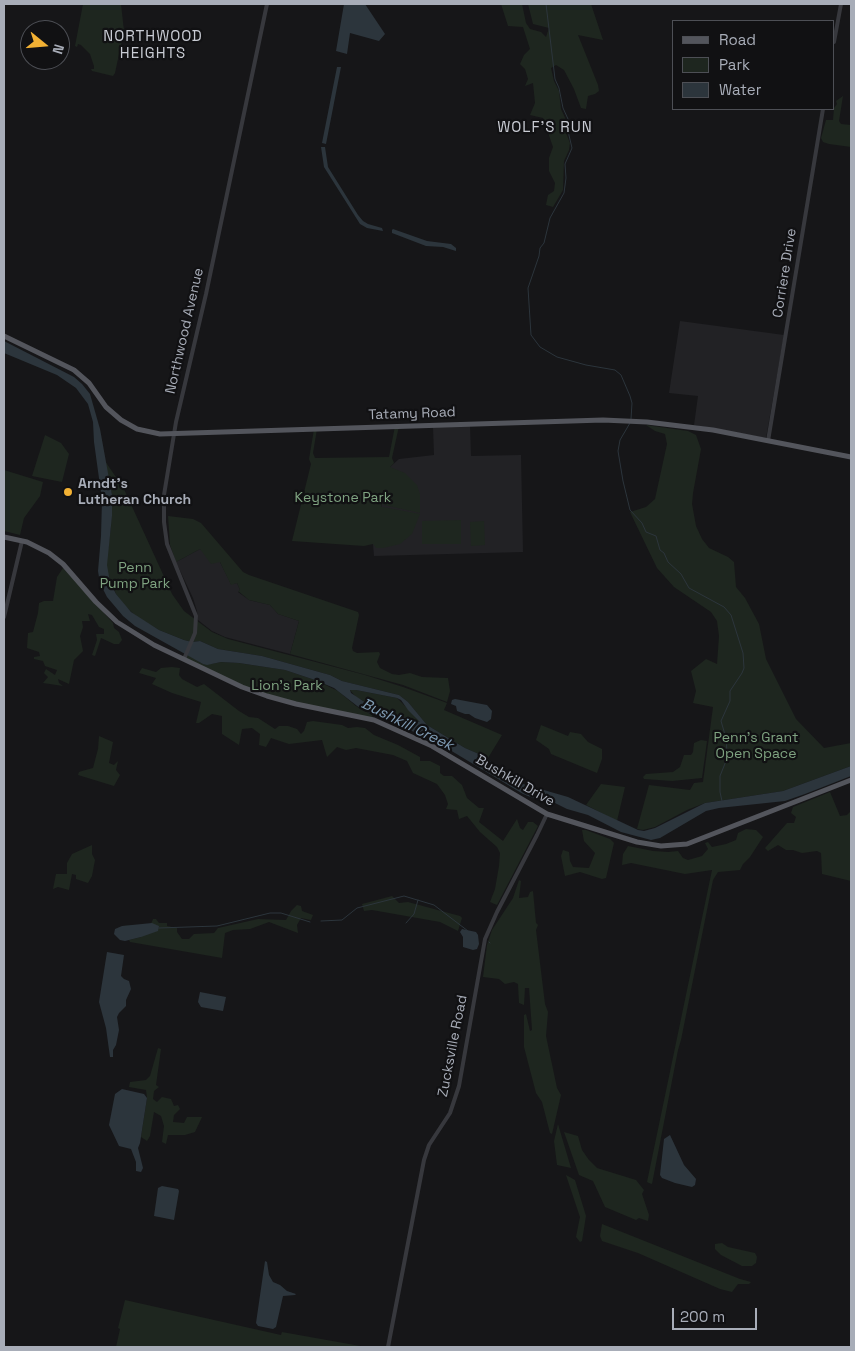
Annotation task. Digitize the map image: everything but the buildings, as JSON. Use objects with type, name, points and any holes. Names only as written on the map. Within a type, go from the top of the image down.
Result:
[{"type":"main road","name":"Tatamy Road","points":[[4,336],[74,370],[89,383],[113,414],[130,425],[146,432],[175,435],[564,420],[632,421],[701,428],[851,457]]},
{"type":"main road","name":"Bushkill Drive","points":[[4,537],[40,548],[56,558],[102,608],[122,625],[149,642],[242,687],[296,704],[374,720],[432,746],[547,814],[650,846],[678,845],[711,836],[851,780]]},
{"type":"street","name":"Northwood Avenue","points":[[184,659],[195,632],[197,623],[196,612],[173,561],[168,544],[164,522],[164,495],[176,422],[206,294],[267,4]]},
{"type":"street","points":[[835,37],[841,4]]},
{"type":"street","name":"Corriere Drive","points":[[768,440],[823,110]]},
{"type":"street","points":[[4,617],[22,541]]},
{"type":"street","name":"Zucksville Road","points":[[388,1347],[424,1160],[429,1145],[450,1113],[459,1086],[485,939],[547,814]]},
{"type":"shaded area","points":[[680,321],[784,335],[766,438],[694,425],[698,396],[669,393]]},
{"type":"shaded area","points":[[470,425],[471,456],[521,455],[523,552],[374,556],[373,544],[390,467],[399,459],[434,455],[433,427]]},
{"type":"shaded area","points":[[200,549],[220,562],[231,584],[237,583],[240,590],[238,592],[249,600],[270,605],[278,614],[299,621],[290,654],[225,637],[212,631],[198,620],[193,598],[176,562]]},
{"type":"green space","points":[[83,4],[121,4],[124,31],[113,76],[92,71],[91,69],[94,69],[94,66],[90,54],[81,45],[75,46]]},
{"type":"green space","points":[[501,4],[522,4],[526,23],[530,29],[541,32],[546,37],[549,28],[533,24],[528,4],[591,4],[603,40],[578,35],[599,91],[588,96],[586,109],[581,108],[564,70],[556,65],[551,68],[559,91],[561,109],[566,120],[566,133],[570,143],[564,161],[563,190],[553,207],[546,205],[548,195],[554,191],[555,183],[549,171],[549,158],[553,147],[543,118],[530,115],[535,103],[533,83],[525,86],[528,79],[525,69],[520,64],[524,55],[530,49],[523,27],[508,26]]},
{"type":"green space","points":[[843,96],[839,121],[841,124],[851,125],[851,147],[829,144],[823,142],[821,138],[826,120],[833,120],[836,101]]},
{"type":"green space","name":"Penn's Grant Open Space","points":[[646,425],[688,431],[696,435],[701,449],[692,504],[696,526],[702,539],[709,548],[734,562],[736,587],[745,598],[759,624],[766,659],[796,719],[824,748],[851,743],[851,766],[783,791],[705,803],[655,827],[643,830],[637,829],[649,785],[690,790],[694,783],[703,782],[713,707],[693,703],[696,691],[691,671],[706,659],[717,664],[719,636],[717,621],[711,612],[674,587],[657,568],[630,512],[646,507],[655,499],[667,444],[665,434],[655,431]]},
{"type":"green space","name":"Keystone Park","points":[[395,426],[399,426],[392,458],[394,463],[390,467],[405,473],[417,485],[420,494],[420,513],[382,503],[381,507],[420,514],[412,534],[400,544],[383,548],[376,548],[373,544],[364,546],[292,541],[311,464],[309,459],[314,429],[317,429],[313,453],[315,458],[389,457]]},
{"type":"green space","points":[[45,435],[61,443],[69,454],[62,482],[32,476]]},
{"type":"green space","name":"Penn Pump Park","points":[[105,461],[124,489],[172,594],[184,611],[212,632],[228,639],[365,675],[447,703],[444,710],[502,735],[488,758],[465,748],[427,725],[408,702],[399,695],[342,681],[330,675],[262,656],[218,649],[200,641],[184,640],[159,630],[137,617],[116,594],[107,572],[112,495]]},
{"type":"green space","points":[[4,470],[43,482],[40,496],[24,518],[20,535],[4,531]]},
{"type":"green space","points":[[168,516],[193,519],[201,523],[243,572],[358,612],[353,651],[357,653],[379,652],[377,662],[380,668],[392,674],[410,673],[422,677],[448,678],[450,691],[447,702],[403,685],[290,654],[299,621],[278,614],[270,605],[249,600],[238,591],[240,590],[237,583],[231,585],[220,562],[211,564],[200,549],[176,562],[170,545]]},
{"type":"green space","points":[[461,520],[461,544],[422,544],[422,521]]},
{"type":"green space","points":[[484,521],[485,545],[471,546],[470,522]]},
{"type":"green space","points":[[63,568],[113,623],[122,640],[119,644],[114,644],[101,638],[95,656],[92,655],[97,640],[96,634],[104,634],[104,629],[99,627],[92,615],[88,614],[90,621],[82,621],[83,627],[80,636],[83,651],[74,660],[69,684],[58,679],[59,683],[63,686],[43,683],[48,677],[44,673],[46,669],[55,675],[57,670],[45,666],[43,661],[34,659],[34,657],[40,656],[39,652],[27,648],[28,633],[33,632],[39,603],[53,601],[57,577]]},
{"type":"green space","name":"Lion's Park","points":[[187,654],[203,664],[239,663],[285,670],[315,680],[338,691],[356,706],[372,715],[374,720],[267,696],[184,659]]},
{"type":"green space","points":[[142,668],[156,672],[161,668],[180,668],[179,675],[182,679],[197,687],[204,684],[239,711],[249,717],[258,718],[275,729],[279,726],[288,726],[297,729],[301,734],[307,722],[313,721],[342,725],[348,728],[365,728],[374,735],[420,757],[420,761],[430,761],[440,766],[440,773],[444,776],[452,776],[462,785],[467,798],[479,808],[484,808],[479,822],[503,841],[517,819],[520,828],[523,830],[528,822],[533,822],[538,826],[497,905],[490,902],[495,889],[499,866],[500,853],[497,847],[480,832],[467,816],[459,819],[457,810],[446,809],[448,804],[445,795],[437,784],[413,773],[407,761],[393,755],[356,748],[346,750],[337,747],[327,757],[322,740],[289,744],[271,738],[266,747],[259,745],[260,734],[252,728],[242,729],[239,745],[222,734],[222,716],[212,714],[196,723],[201,702],[172,693],[152,684],[156,678],[139,673]]},
{"type":"green space","points":[[350,690],[397,698],[421,722],[380,710],[356,697]]},
{"type":"green space","points":[[541,725],[568,736],[570,732],[581,734],[588,742],[602,749],[602,759],[597,773],[551,754],[549,749],[536,740]]},
{"type":"green space","points":[[99,736],[113,742],[109,763],[114,765],[118,761],[116,770],[120,775],[114,786],[78,775],[79,772],[93,768]]},
{"type":"green space","points":[[701,740],[707,741],[702,778],[672,781],[644,779],[643,777],[646,774],[673,772],[680,767],[684,755],[691,755],[694,743]]},
{"type":"green space","points":[[601,784],[625,787],[617,821],[586,805]]},
{"type":"green space","points":[[830,792],[840,816],[847,815],[851,811],[851,881],[822,874],[821,853],[817,851],[802,853],[786,850],[778,845],[768,851],[765,848],[787,823],[794,823],[796,817],[791,813],[793,807]]},
{"type":"green space","points":[[746,829],[756,830],[763,837],[740,870],[718,872],[713,880],[652,1184],[647,1182],[712,870],[685,874],[631,863],[622,865],[623,854],[628,846],[653,851],[678,851],[683,858],[688,860],[702,856],[708,849],[705,843],[708,842],[712,847],[726,844],[736,840],[738,833]]},
{"type":"green space","points":[[582,830],[610,839],[614,843],[606,878],[602,879],[580,872],[565,876],[561,856],[563,850],[569,852],[573,867],[589,868],[595,853],[584,841]]},
{"type":"green space","points":[[92,845],[92,854],[95,860],[92,876],[88,883],[76,879],[76,875],[72,874],[69,890],[58,887],[53,889],[56,874],[67,874],[67,863],[72,854]]},
{"type":"green space","points":[[519,880],[521,881],[519,898],[528,897],[530,892],[533,891],[545,1004],[548,1012],[546,1036],[557,1088],[561,1095],[552,1134],[550,1133],[542,1102],[536,1093],[524,1047],[524,1015],[526,1014],[530,1031],[532,1030],[529,988],[525,988],[524,1005],[519,1003],[518,984],[514,982],[505,984],[499,979],[483,977],[487,945],[492,930],[513,898]]},
{"type":"green space","points":[[392,896],[399,903],[408,902],[460,916],[462,918],[458,931],[440,922],[372,910],[364,911],[362,904]]},
{"type":"green space","points":[[297,905],[301,906],[302,911],[313,915],[311,920],[301,918],[297,925],[298,933],[269,922],[250,929],[233,930],[225,933],[222,958],[130,942],[129,940],[141,937],[122,926],[151,924],[153,919],[156,919],[159,923],[167,923],[167,926],[177,928],[177,932],[182,939],[189,939],[194,934],[214,933],[218,928],[258,919],[286,920]]},
{"type":"green space","points":[[158,1048],[161,1049],[156,1085],[159,1087],[154,1091],[153,1099],[157,1102],[162,1097],[171,1099],[174,1106],[178,1105],[180,1109],[174,1115],[173,1122],[184,1123],[187,1117],[202,1117],[195,1132],[185,1135],[168,1135],[166,1144],[162,1142],[164,1126],[161,1116],[154,1112],[150,1136],[147,1141],[141,1137],[147,1098],[146,1090],[129,1087],[130,1082],[146,1080],[150,1076]]},
{"type":"green space","points":[[558,1124],[571,1168],[557,1165],[554,1141]]},
{"type":"green space","points":[[564,1132],[578,1136],[582,1150],[597,1168],[636,1180],[644,1190],[642,1194],[649,1215],[648,1221],[639,1218],[636,1220],[605,1207],[593,1181],[579,1175]]},
{"type":"green space","points":[[566,1175],[575,1180],[586,1216],[582,1241],[580,1242],[576,1237],[580,1217]]},
{"type":"green space","points":[[602,1224],[751,1282],[749,1284],[738,1284],[732,1292],[720,1289],[638,1253],[602,1241],[600,1236]]},
{"type":"green space","points":[[722,1243],[728,1247],[755,1253],[757,1257],[756,1263],[752,1266],[742,1266],[721,1255],[715,1249],[715,1244]]},
{"type":"green space","points":[[125,1300],[281,1335],[282,1332],[366,1347],[116,1347],[120,1329],[118,1328]]},
{"type":"water","points":[[344,4],[365,4],[385,34],[379,41],[350,33],[347,54],[336,51]]},
{"type":"water","points":[[337,67],[341,67],[326,144],[322,143]]},
{"type":"water","points":[[321,147],[325,147],[328,167],[358,215],[363,221],[382,228],[383,231],[367,228],[360,224],[324,167]]},
{"type":"water","points":[[393,229],[427,241],[451,244],[456,248],[456,251],[443,247],[426,246],[392,233]]},
{"type":"water","name":"Bushkill Creek","points":[[4,341],[74,377],[90,394],[100,429],[112,495],[107,565],[110,582],[116,594],[131,612],[159,630],[184,640],[200,641],[218,649],[262,656],[330,675],[342,681],[399,695],[408,702],[427,725],[465,748],[486,757],[500,771],[516,782],[568,797],[638,830],[644,831],[655,828],[705,803],[783,791],[851,766],[851,776],[785,801],[706,811],[660,838],[651,840],[621,832],[588,815],[523,794],[435,741],[361,709],[334,688],[315,680],[285,670],[239,663],[203,664],[135,626],[123,616],[107,597],[100,583],[98,571],[102,500],[93,422],[88,404],[76,388],[57,375],[4,353]],"holes":[[[350,690],[397,698],[401,700],[420,722],[381,710],[363,701],[351,693]]]},
{"type":"water","points":[[452,700],[487,705],[492,711],[491,719],[487,722],[457,711],[456,706],[451,704]]},
{"type":"water","points":[[152,923],[159,926],[158,931],[141,937],[125,941],[120,940],[114,934],[115,929],[122,926]]},
{"type":"water","points":[[462,929],[476,932],[479,944],[477,949],[473,950],[463,947],[463,937],[460,932]]},
{"type":"water","points":[[107,952],[124,955],[121,976],[129,981],[131,989],[126,1000],[126,1006],[117,1017],[119,1030],[113,1050],[113,1057],[110,1057],[106,1028],[99,1002]]},
{"type":"water","points":[[200,992],[226,997],[223,1011],[201,1007],[198,1002]]},
{"type":"water","points":[[122,1089],[144,1094],[147,1098],[138,1148],[143,1168],[141,1172],[136,1171],[136,1162],[131,1149],[119,1146],[109,1125],[115,1094]]},
{"type":"water","points":[[670,1135],[684,1165],[696,1179],[695,1185],[692,1187],[675,1183],[662,1178],[660,1175],[664,1139]]},
{"type":"water","points":[[162,1186],[178,1189],[179,1191],[174,1220],[154,1216],[158,1188]]},
{"type":"water","points":[[265,1261],[267,1262],[269,1275],[273,1282],[287,1291],[296,1294],[283,1296],[276,1327],[273,1329],[258,1326],[256,1323]]},
{"type":"waterway","points":[[546,4],[555,79],[568,119],[568,131],[572,148],[565,164],[564,193],[550,218],[544,243],[540,248],[528,288],[531,335],[540,347],[557,357],[615,370],[621,375],[632,403],[631,419]]},
{"type":"waterway","points":[[630,423],[620,440],[618,451],[630,510],[642,523],[646,532],[656,536],[660,550],[664,553],[668,562],[681,574],[689,588],[724,607],[731,615],[743,653],[744,668],[730,691],[730,701],[721,721],[726,738],[727,752],[726,761],[720,776],[722,801]]},
{"type":"waterway","points":[[321,921],[342,920],[357,908],[404,896],[434,905],[468,931]]},
{"type":"waterway","points":[[406,923],[414,914],[418,900]]},
{"type":"waterway","points":[[159,928],[217,926],[270,913],[281,913],[310,922]]},
{"type":"place","name":"Arndt's Lutheran Church","points":[[68,492]]},
{"type":"district","name":"NORTHWOOD HEIGHTS","points":[[153,46]]},
{"type":"district","name":"WOLF'S RUN","points":[[545,128]]}]
